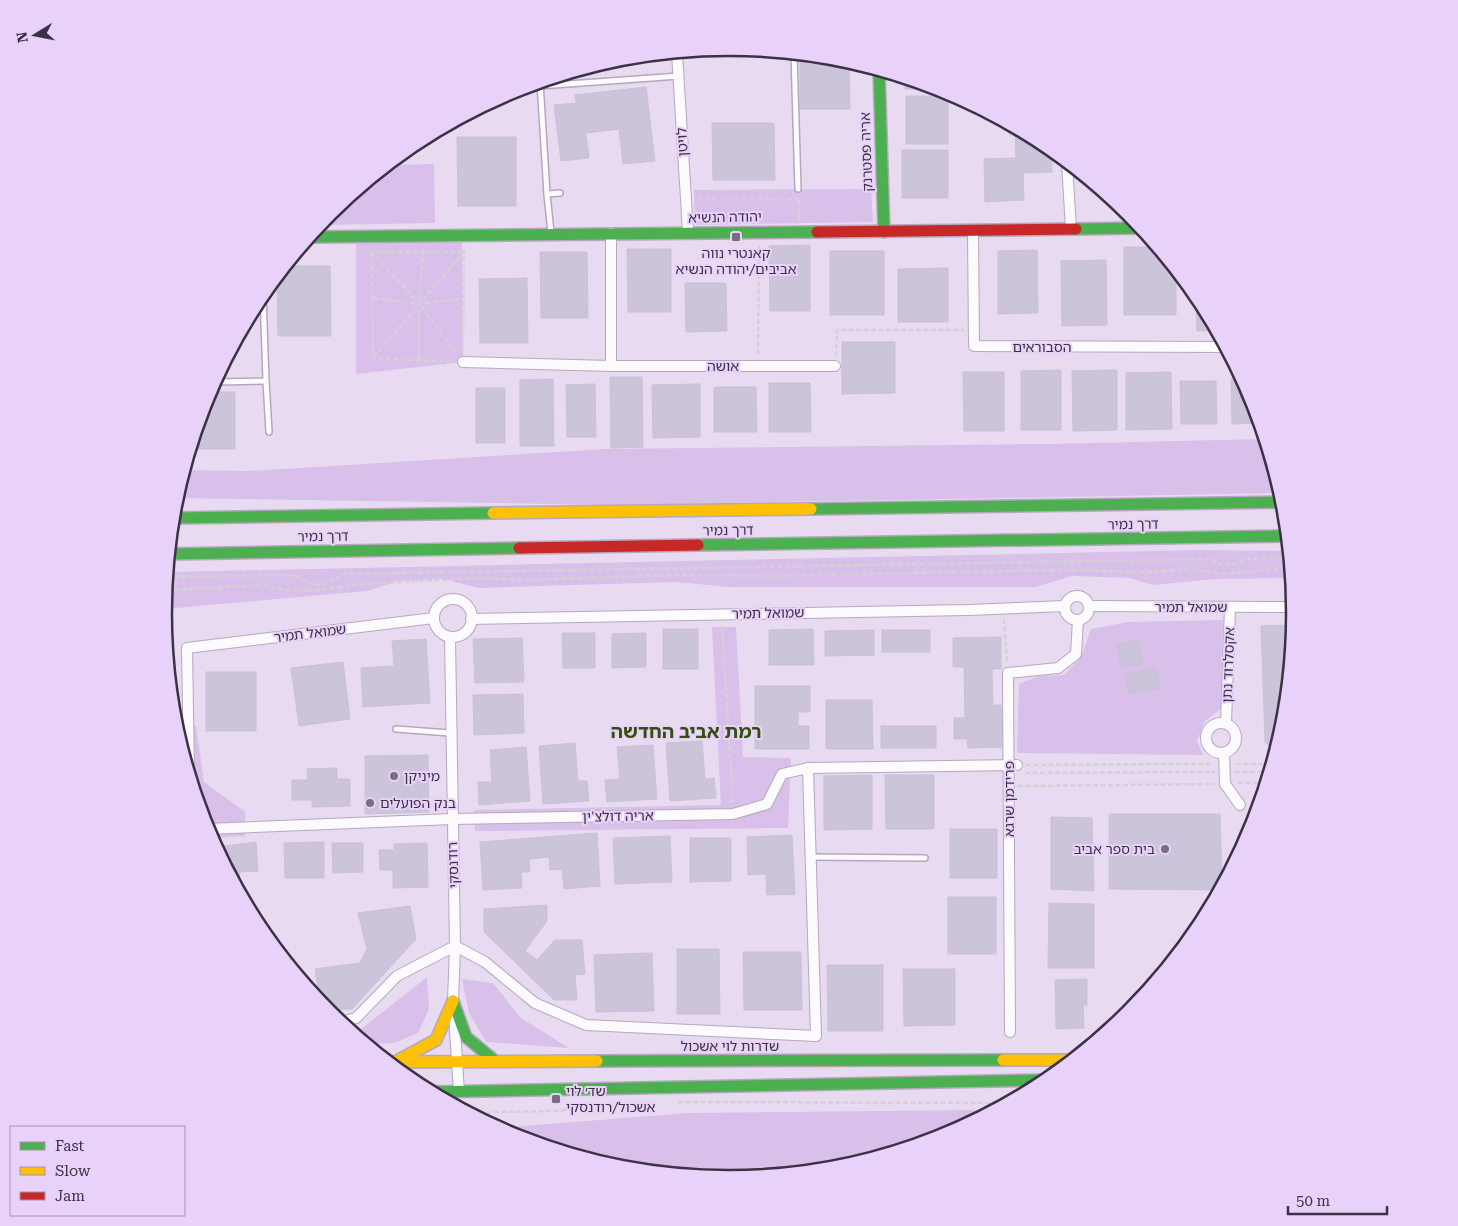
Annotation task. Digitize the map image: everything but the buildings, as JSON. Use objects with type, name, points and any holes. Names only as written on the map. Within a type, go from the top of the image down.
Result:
[{"type":"main road","name":"אריה פסטרנק","points":[[879,77],[884,232]]},
{"type":"main road","name":"יהודה הנשיא","points":[[318,237],[1132,228]]},
{"type":"main road","name":"דרך נמיר","points":[[181,518],[1275,502]]},
{"type":"main road","name":"דרך נמיר","points":[[175,554],[1280,536]]},
{"type":"main road","points":[[453,1001],[466,1037],[495,1061]]},
{"type":"main road","points":[[397,1060],[436,1040],[453,1001]]},
{"type":"main road","name":"שדרות לוי אשכול","points":[[400,1062],[1061,1060]]},
{"type":"main road","points":[[446,1092],[1031,1080]]},
{"type":"street","name":"לויטן","points":[[677,59],[688,232]]},
{"type":"street","points":[[1067,171],[1071,230]]},
{"type":"street","points":[[973,231],[973,330]]},
{"type":"street","points":[[611,233],[611,366]]},
{"type":"street","name":"הסבוראים","points":[[973,330],[974,346],[1217,347]]},
{"type":"street","name":"אושה","points":[[463,362],[611,366],[835,366]]},
{"type":"street","points":[[1077,596],[1084,599],[1089,606],[1085,617],[1078,620],[1068,616],[1065,606],[1069,599],[1077,596]]},
{"type":"street","points":[[450,600],[456,600],[467,606],[471,618],[468,630],[463,634],[450,637],[438,630],[434,618],[438,606],[450,600]]},
{"type":"street","name":"שמואל תמיר","points":[[471,618],[968,610],[1004,607],[1065,606]]},
{"type":"street","name":"שמואל תמיר","points":[[1089,606],[1286,607]]},
{"type":"street","name":"אקסלרוד נתן","points":[[1226,723],[1230,607]]},
{"type":"street","name":"שמואל תמיר","points":[[189,746],[187,648],[434,618]]},
{"type":"street","points":[[1008,673],[1058,668],[1076,654],[1078,620]]},
{"type":"street","name":"רודנסקי","points":[[450,637],[450,733],[455,946],[453,1001],[459,1092]]},
{"type":"street","name":"פרידמן שרגא","points":[[1008,673],[1014,768],[1010,1032]]},
{"type":"street","points":[[1216,723],[1226,723],[1234,729],[1236,739],[1233,748],[1224,753],[1214,752],[1207,745],[1206,734],[1216,723]]},
{"type":"street","points":[[1224,753],[1225,784],[1240,805]]},
{"type":"street","points":[[808,768],[810,857]]},
{"type":"street","name":"אריה דולצ'ין","points":[[216,829],[452,819],[733,814],[767,804],[782,774],[808,768],[1014,768]]},
{"type":"street","name":"שדרות לוי אשכול","points":[[455,946],[485,962],[535,1003],[586,1025],[816,1036],[810,857]]},
{"type":"street","points":[[349,1020],[356,1018],[397,976],[455,946]]},
{"type":"lane","points":[[794,60],[798,189]]},
{"type":"lane","points":[[560,83],[679,76]]},
{"type":"lane","points":[[540,90],[551,233]]},
{"type":"lane","points":[[548,194],[560,194]]},
{"type":"lane","points":[[263,308],[269,432]]},
{"type":"lane","points":[[223,382],[266,381]]},
{"type":"lane","points":[[396,729],[450,733]]},
{"type":"lane","points":[[810,857],[925,858]]},
{"type":"path","points":[[798,189],[798,231]]},
{"type":"path","points":[[686,198],[799,199]]},
{"type":"path","points":[[758,366],[759,231]]},
{"type":"path","points":[[372,252],[464,252]]},
{"type":"path","points":[[372,252],[373,358]]},
{"type":"path","points":[[372,252],[419,304],[463,362]]},
{"type":"path","points":[[419,360],[419,304],[423,252]]},
{"type":"path","points":[[373,358],[464,252]]},
{"type":"path","points":[[463,362],[464,252]]},
{"type":"path","points":[[373,298],[419,304],[464,298]]},
{"type":"path","points":[[835,366],[837,330],[973,330]]},
{"type":"path","points":[[373,358],[463,362]]},
{"type":"path","points":[[173,577],[295,575],[306,583],[328,584],[344,574],[1212,559],[1216,564],[1233,565],[1245,559],[1283,558]]},
{"type":"path","points":[[173,590],[267,585],[291,591],[318,590],[361,584],[479,578],[527,580],[672,575],[775,576],[1062,570],[1152,572],[1188,569],[1224,574],[1284,569]]},
{"type":"path","points":[[1004,607],[1008,673]]},
{"type":"path","points":[[721,614],[733,814]]},
{"type":"path","points":[[1014,768],[1225,768],[1265,765]]},
{"type":"path","points":[[1014,768],[1225,768],[1262,771]]},
{"type":"path","points":[[1017,786],[1259,783]]},
{"type":"path","points":[[488,1114],[492,1112],[557,1110],[618,1102]]},
{"type":"path","points":[[678,1102],[992,1103]]},
{"type":"shaded area","points":[[434,164],[435,223],[330,225],[362,194],[399,165]]},
{"type":"shaded area","points":[[871,189],[873,222],[695,225],[694,190]]},
{"type":"shaded area","points":[[356,240],[462,241],[463,362],[356,374]]},
{"type":"shaded area","points":[[1258,439],[1273,493],[611,505],[184,498],[191,470],[249,471],[606,449],[1049,444]]},
{"type":"shaded area","points":[[1200,550],[1282,551],[1285,578],[1216,579],[1153,585],[1129,578],[1072,576],[1036,587],[729,587],[676,582],[479,588],[443,579],[397,581],[368,591],[172,608],[174,572]]},
{"type":"shaded area","points":[[1223,620],[1222,708],[1205,721],[1197,741],[1203,755],[1017,753],[1019,684],[1039,676],[1064,675],[1081,657],[1091,629],[1128,622]]},
{"type":"shaded area","points":[[712,627],[736,627],[743,757],[791,758],[788,828],[475,831],[474,810],[721,805]]},
{"type":"shaded area","points":[[196,726],[204,782],[245,812],[245,836],[220,837],[202,792],[185,729]]},
{"type":"shaded area","points":[[427,977],[429,1009],[418,1033],[394,1043],[376,1044],[360,1030]]},
{"type":"shaded area","points":[[462,979],[493,983],[521,1018],[569,1048],[486,1042],[469,1013]]},
{"type":"shaded area","points":[[977,1111],[942,1127],[873,1151],[802,1165],[765,1169],[693,1169],[620,1159],[585,1151],[515,1127],[687,1113]]},
{"type":"traffic: fast","points":[[879,77],[884,232]]},
{"type":"traffic: fast","points":[[1076,229],[1131,228]]},
{"type":"traffic: fast","points":[[318,237],[817,232]]},
{"type":"traffic: fast","points":[[811,509],[1275,502]]},
{"type":"traffic: fast","points":[[181,518],[493,513]]},
{"type":"traffic: fast","points":[[698,545],[1280,536]]},
{"type":"traffic: fast","points":[[175,554],[519,548]]},
{"type":"traffic: fast","points":[[453,1001],[466,1037],[495,1061]]},
{"type":"traffic: fast","points":[[597,1061],[1003,1060]]},
{"type":"traffic: fast","points":[[446,1092],[1031,1080]]},
{"type":"traffic: slow","points":[[493,513],[811,509]]},
{"type":"traffic: slow","points":[[398,1061],[436,1040],[453,1001]]},
{"type":"traffic: slow","points":[[1003,1060],[1061,1060]]},
{"type":"traffic: slow","points":[[400,1062],[597,1061]]},
{"type":"traffic: jam","points":[[817,232],[1076,229]]},
{"type":"traffic: jam","points":[[519,548],[698,545]]},
{"type":"place","name":"קאנטרי נווה אביבים/יהודה הנשיא","points":[[736,237]]},
{"type":"place","name":"מיניקן","points":[[394,776]]},
{"type":"place","name":"בנק הפועלים","points":[[370,803]]},
{"type":"place","name":"בית ספר אביב","points":[[1165,849]]},
{"type":"place","name":"שד׳ לוי אשכול/רודנסקי","points":[[556,1099]]},
{"type":"district","name":"רמת אביב החדשה","points":[[686,731]]}]
